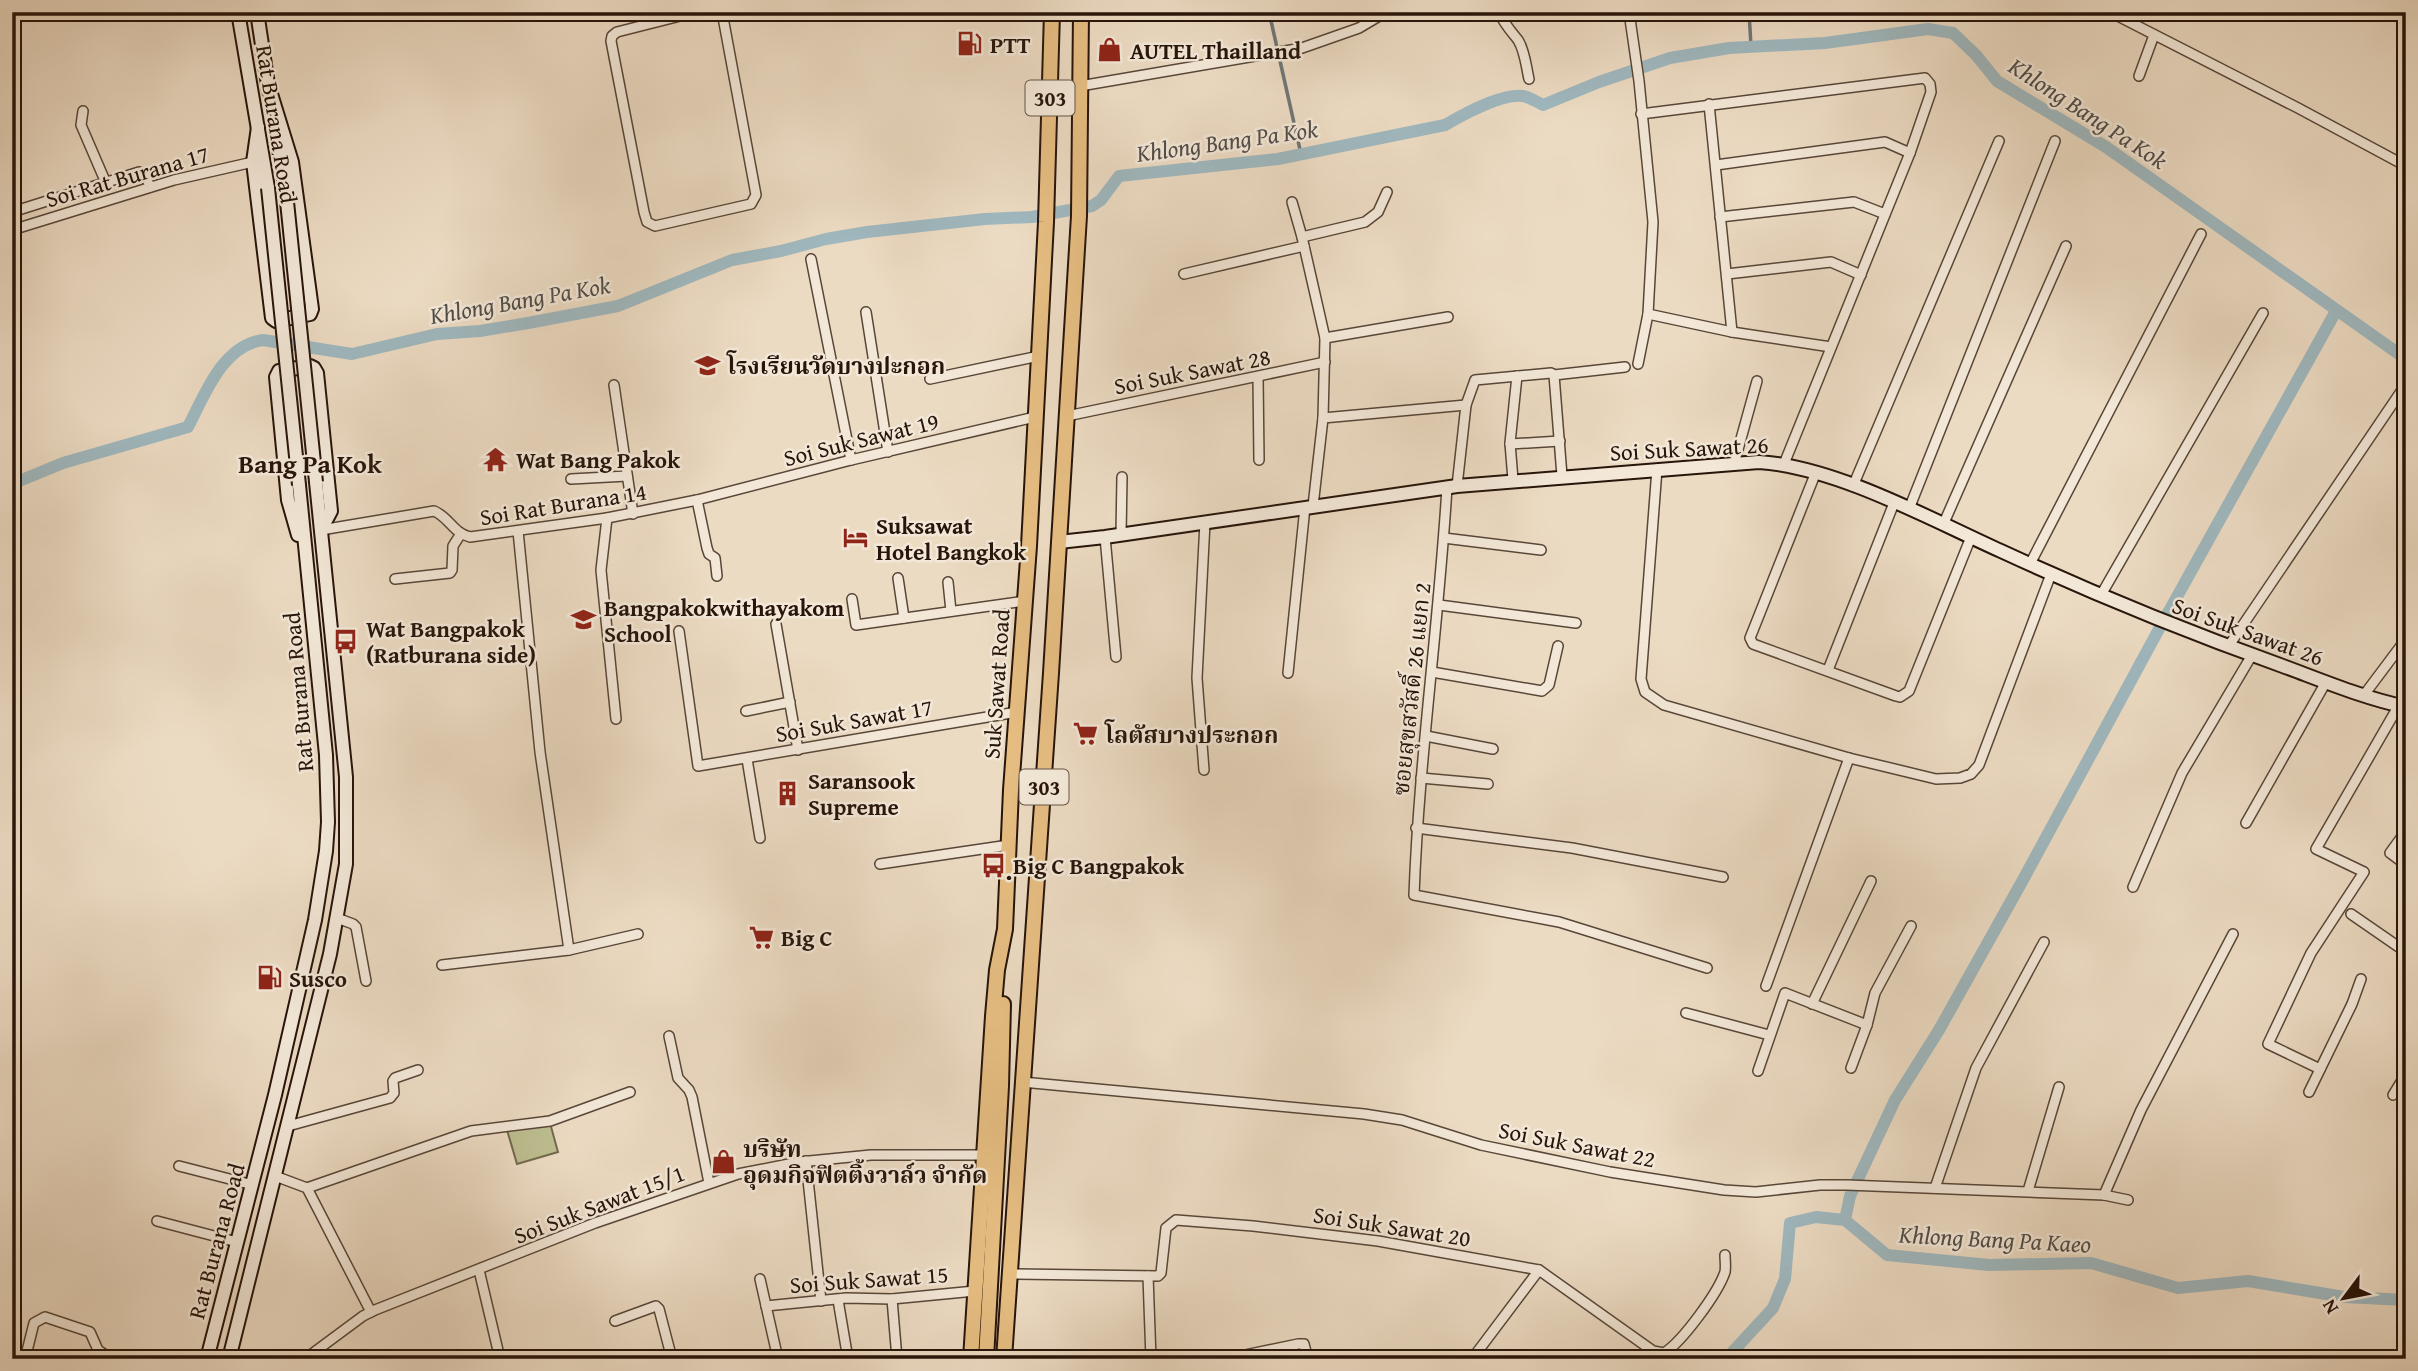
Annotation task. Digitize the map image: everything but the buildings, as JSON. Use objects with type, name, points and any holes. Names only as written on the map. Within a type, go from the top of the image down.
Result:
[{"type":"main road","name":"Rat Burana Road","points":[[207,1359],[275,1096],[315,920],[328,822],[326,755],[268,188],[238,12]]},
{"type":"main road","name":"Rat Burana Road","points":[[229,1359],[337,918],[346,864],[347,798],[286,192],[257,12]]},
{"type":"main road","name":"Suk Sawat Road","points":[[971,1359],[997,970],[1004,941],[1025,601],[1046,222],[1052,12]]},
{"type":"main road","name":"303","points":[[1004,1359],[1052,673],[1079,216],[1081,12]]},
{"type":"main road","points":[[258,127],[253,162],[272,318],[276,321],[310,314],[312,309],[292,162],[268,84]]},
{"type":"main road","points":[[307,566],[288,499],[276,377],[279,371],[310,366],[317,373],[331,511],[321,530]]},
{"type":"main road","name":"Soi Suk Sawat 26","points":[[1059,542],[1452,486],[1657,469],[1784,464],[1816,472],[1909,509],[2030,565],[2182,630],[2326,682],[2402,706]]},
{"type":"main road","name":"303","points":[[986,1359],[1001,1086],[1004,941]]},
{"type":"street","points":[[696,12],[617,32],[611,41],[647,222],[655,226],[751,204],[756,195],[722,12]]},
{"type":"street","points":[[1080,86],[1279,53],[1325,42],[1359,28],[1386,12]]},
{"type":"street","points":[[1499,12],[1523,51],[1529,79]]},
{"type":"street","points":[[1629,12],[1637,62],[1653,222],[1648,314],[1638,364]]},
{"type":"street","points":[[2110,12],[2406,166]]},
{"type":"street","points":[[2139,76],[2154,35]]},
{"type":"street","points":[[1642,114],[1925,78],[1930,85],[1931,92],[1910,153],[1784,464]]},
{"type":"street","points":[[1709,104],[1732,332]]},
{"type":"street","points":[[83,111],[81,125],[106,183]]},
{"type":"street","points":[[1853,486],[1999,141]]},
{"type":"street","points":[[1909,509],[2055,141]]},
{"type":"street","points":[[1716,165],[1885,142],[1910,153]]},
{"type":"street","name":"Soi Rat Burana 17","points":[[12,230],[150,187],[253,162]]},
{"type":"street","points":[[12,212],[139,172],[145,174],[150,187]]},
{"type":"street","points":[[1184,274],[1303,242],[1365,222],[1378,212],[1387,192]]},
{"type":"street","points":[[1288,673],[1323,418],[1325,362],[1325,338],[1292,202]]},
{"type":"street","points":[[1720,217],[1854,202],[1885,214]]},
{"type":"street","points":[[2030,565],[2202,233]]},
{"type":"street","points":[[1942,525],[2066,246]]},
{"type":"street","points":[[811,259],[851,460]]},
{"type":"street","points":[[1727,274],[1831,262],[1861,275]]},
{"type":"street","points":[[866,312],[888,452]]},
{"type":"street","points":[[2101,595],[2263,313]]},
{"type":"street","points":[[1648,314],[1732,332],[1831,347]]},
{"type":"street","points":[[1325,338],[1448,317]]},
{"type":"street","points":[[930,379],[1039,356]]},
{"type":"street","name":"Soi Suk Sawat 28","points":[[1067,416],[1325,362]]},
{"type":"street","points":[[1323,418],[1466,405],[1475,380],[1625,367]]},
{"type":"street","points":[[1554,375],[1562,476]]},
{"type":"street","points":[[1513,480],[1510,444],[1517,376]]},
{"type":"street","points":[[1258,377],[1259,460]]},
{"type":"street","points":[[1734,464],[1757,381]]},
{"type":"street","points":[[2228,647],[2406,384]]},
{"type":"street","points":[[614,385],[633,514]]},
{"type":"street","name":"ซอยสุขสวัสดิ์ 26 แยก 2","points":[[1466,405],[1444,538],[1416,828],[1413,895],[1559,922],[1707,968]]},
{"type":"street","name":"Soi Suk Sawat 19","points":[[697,500],[851,460],[1035,417]]},
{"type":"street","points":[[1510,444],[1560,441]]},
{"type":"street","points":[[1657,469],[1641,679],[1645,692],[1664,705],[1849,758],[1936,779],[1960,778],[1971,774],[1979,765],[2051,574]]},
{"type":"street","points":[[1816,472],[1750,638],[1754,644],[1900,697],[1909,691],[1971,537]]},
{"type":"street","points":[[571,479],[627,476]]},
{"type":"street","points":[[1121,535],[1122,477]]},
{"type":"street","points":[[697,500],[707,548],[715,558],[717,576]]},
{"type":"street","name":"Soi Rat Burana 14","points":[[321,530],[434,511],[441,513],[460,535],[470,537],[633,514],[697,500]]},
{"type":"street","points":[[1828,670],[1894,503]]},
{"type":"street","points":[[607,518],[601,570],[616,719]]},
{"type":"street","points":[[1204,770],[1197,678],[1205,522]]},
{"type":"street","points":[[519,531],[540,752],[569,950]]},
{"type":"street","points":[[395,579],[450,573],[453,546],[460,535]]},
{"type":"street","points":[[1105,537],[1116,657]]},
{"type":"street","points":[[1444,538],[1541,550]]},
{"type":"street","points":[[898,578],[904,618]]},
{"type":"street","points":[[948,582],[951,611]]},
{"type":"street","points":[[852,599],[856,625],[1025,601]]},
{"type":"street","points":[[1439,605],[1576,623]]},
{"type":"street","points":[[776,624],[797,750]]},
{"type":"street","name":"Soi Suk Sawat 17","points":[[680,631],[698,766],[1017,712]]},
{"type":"street","points":[[2364,695],[2406,639]]},
{"type":"street","points":[[1432,673],[1544,690],[1549,685],[1558,646]]},
{"type":"street","points":[[2133,887],[2182,773],[2252,655]]},
{"type":"street","points":[[2246,823],[2326,682]]},
{"type":"street","points":[[746,711],[790,702]]},
{"type":"street","points":[[2320,1069],[2267,1044],[2311,953],[2364,872],[2316,849],[2402,706]]},
{"type":"street","points":[[1426,736],[1493,749]]},
{"type":"street","points":[[1766,986],[1849,758]]},
{"type":"street","points":[[747,759],[747,785],[760,838]]},
{"type":"street","points":[[1421,778],[1488,784]]},
{"type":"street","points":[[1416,828],[1572,848],[1723,877]]},
{"type":"street","points":[[2406,831],[2390,853],[2406,864]]},
{"type":"street","points":[[880,864],[1009,845]]},
{"type":"street","points":[[1812,1004],[1871,881]]},
{"type":"street","points":[[2351,914],[2406,951]]},
{"type":"street","points":[[337,918],[356,927],[366,981]]},
{"type":"street","points":[[1851,1068],[1867,1026],[1875,992],[1911,926]]},
{"type":"street","points":[[442,965],[569,950],[638,934]]},
{"type":"street","points":[[2104,1195],[2141,1110],[2233,934]]},
{"type":"street","points":[[1935,1188],[1976,1068],[2044,943]]},
{"type":"street","points":[[2309,1091],[2352,1004],[2361,979]]},
{"type":"street","points":[[1758,1070],[1785,993],[1867,1026]]},
{"type":"street","points":[[1686,1013],[1769,1035]]},
{"type":"street","points":[[669,1035],[678,1078],[692,1097],[709,1183]]},
{"type":"street","points":[[288,1125],[390,1098],[394,1093],[395,1078],[418,1070]]},
{"type":"street","points":[[2393,1095],[2406,1073]]},
{"type":"street","name":"Soi Suk Sawat 22","points":[[1022,1082],[1364,1114],[1402,1120],[1480,1145],[1609,1171],[1724,1189],[1756,1192],[1820,1185],[1935,1188],[2104,1195],[2128,1200]]},
{"type":"street","points":[[2028,1191],[2059,1087]]},
{"type":"street","points":[[307,1188],[471,1130],[550,1121],[630,1092]]},
{"type":"street","name":"Soi Suk Sawat 15/1","points":[[305,1359],[371,1312],[595,1223],[738,1174],[806,1161],[872,1155],[984,1155]]},
{"type":"street","points":[[806,1161],[821,1301]]},
{"type":"street","points":[[179,1166],[253,1185]]},
{"type":"street","points":[[275,1176],[307,1188],[371,1312]]},
{"type":"street","name":"Soi Suk Sawat 20","points":[[1148,1276],[1158,1276],[1161,1273],[1166,1228],[1176,1220],[1378,1241],[1539,1270],[1653,1351],[1664,1353],[1675,1346],[1712,1296],[1726,1270],[1725,1255]]},
{"type":"street","points":[[157,1221],[237,1242]]},
{"type":"street","points":[[479,1270],[500,1359]]},
{"type":"street","points":[[1472,1359],[1539,1270]]},
{"type":"street","points":[[1010,1274],[1148,1276],[1151,1359]]},
{"type":"street","points":[[760,1279],[778,1359]]},
{"type":"street","name":"Soi Suk Sawat 15","points":[[766,1306],[975,1291]]},
{"type":"street","points":[[892,1299],[897,1359]]},
{"type":"street","points":[[838,1300],[848,1359]]},
{"type":"street","points":[[615,1321],[656,1306],[672,1359]]},
{"type":"street","points":[[25,1359],[34,1323],[45,1317],[90,1332],[99,1350],[111,1359]]},
{"type":"street","points":[[1226,1359],[1298,1343],[1304,1344],[1308,1359]]},
{"type":"green space","points":[[550,1123],[558,1152],[517,1164],[507,1130]]},
{"type":"waterway","points":[[1269,12],[1301,154]]},
{"type":"waterway","points":[[1749,12],[1751,46]]},
{"type":"waterway","name":"Khlong Bang Pa Kok","points":[[12,484],[63,463],[188,427],[209,386],[226,361],[249,344],[263,340],[352,354],[437,334],[480,331],[528,323],[618,306],[732,260],[826,239],[985,219],[1032,217],[1092,206],[1101,200],[1119,176],[1278,159],[1445,125],[1483,106],[1514,96],[1525,97],[1543,105],[1599,82],[1670,58],[1729,48],[1825,43],[1928,29],[1953,33],[1997,81],[2106,147],[2406,359]]},
{"type":"waterway","points":[[1845,1220],[1850,1196],[1895,1100],[1939,1030],[2024,878],[2336,311]]},
{"type":"waterway","name":"Khlong Bang Pa Kaeo","points":[[1726,1359],[1773,1308],[1785,1279],[1790,1223],[1816,1217],[1845,1220],[1887,1255],[1989,1265],[2091,1263],[2178,1288],[2248,1281],[2344,1297],[2406,1300]]},
{"type":"place","name":"PTT","points":[[970,44]]},
{"type":"place","name":"AUTEL Thailland","points":[[1110,50]]},
{"type":"place","name":"โรงเรียนวัดบางปะกอก","points":[[707,365]]},
{"type":"place","name":"Wat Bang Pakok","points":[[496,459]]},
{"type":"place","name":"Suksawat Hotel Bangkok","points":[[856,538]]},
{"type":"place","name":"Bangpakokwithayakom School","points":[[584,620]]},
{"type":"place","name":"Wat Bangpakok (Ratburana side)","points":[[346,641]]},
{"type":"place","name":"โลตัสบางประกอก","points":[[1085,734]]},
{"type":"place","name":"Saransook Supreme","points":[[788,793]]},
{"type":"place","name":"ฺBig C Bangpakok","points":[[993,865]]},
{"type":"place","name":"Big C","points":[[761,937]]},
{"type":"place","name":"Susco","points":[[269,978]]},
{"type":"place","name":"บริษัท อุดมกิจฟิตติ้งวาล์ว จำกัด","points":[[723,1161]]},
{"type":"district","name":"Bang Pa Kok","points":[[310,463]]}]
